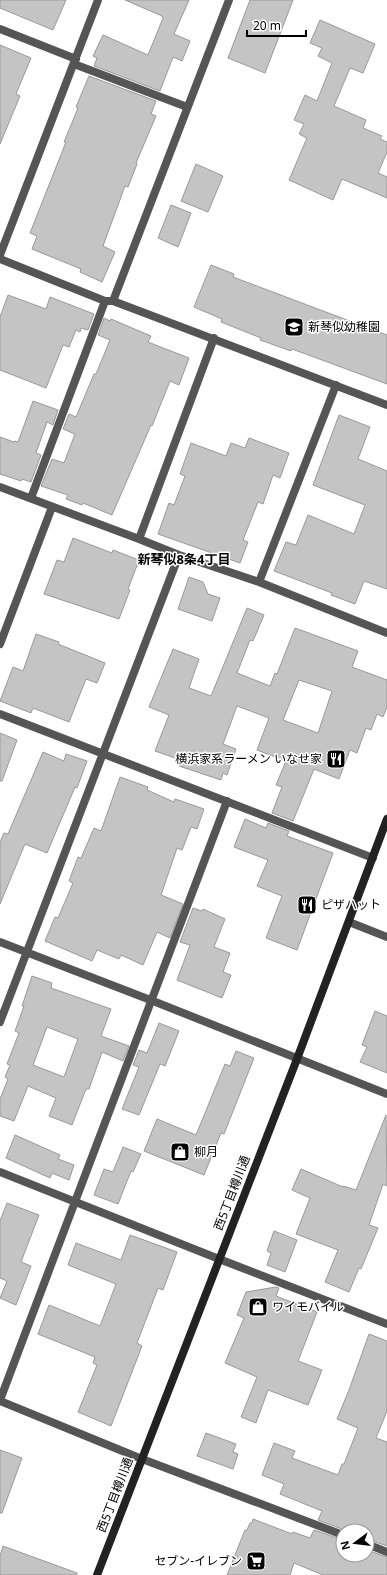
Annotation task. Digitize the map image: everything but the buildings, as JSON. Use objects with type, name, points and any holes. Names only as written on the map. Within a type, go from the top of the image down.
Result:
[{"type":"main road","name":"西5丁目樽川通","points":[[97,1575],[297,1059],[387,820]]},
{"type":"street","points":[[0,255],[98,0]]},
{"type":"street","points":[[113,301],[229,0]]},
{"type":"street","points":[[0,29],[187,107]]},
{"type":"street","points":[[0,260],[105,301],[113,301],[214,338],[387,405]]},
{"type":"street","points":[[32,498],[105,301]]},
{"type":"street","points":[[139,539],[214,338]]},
{"type":"street","points":[[258,582],[336,385]]},
{"type":"street","points":[[0,487],[139,539],[179,556],[258,582],[387,633]]},
{"type":"street","points":[[0,644],[52,507]]},
{"type":"street","points":[[0,1022],[179,556]]},
{"type":"street","points":[[0,714],[372,858]]},
{"type":"street","points":[[227,801],[153,1001],[0,1401],[142,1459],[335,1532]]},
{"type":"street","points":[[349,922],[387,937]]},
{"type":"street","points":[[0,942],[387,1094]]},
{"type":"street","points":[[0,1172],[387,1324]]},
{"type":"street","points":[[375,1547],[387,1552]]},
{"type":"place","name":"新琴似幼稚園","points":[[294,327]]},
{"type":"place","name":"横浜家系ラーメン いなせ家","points":[[336,759]]},
{"type":"place","name":"ピザハット","points":[[307,905]]},
{"type":"place","name":"柳月","points":[[180,1152]]},
{"type":"place","name":"ワイモバイル","points":[[258,1307]]},
{"type":"place","name":"セブン-イレブン","points":[[256,1561]]},
{"type":"district","name":"新琴似8条4丁目","points":[[184,559]]}]
